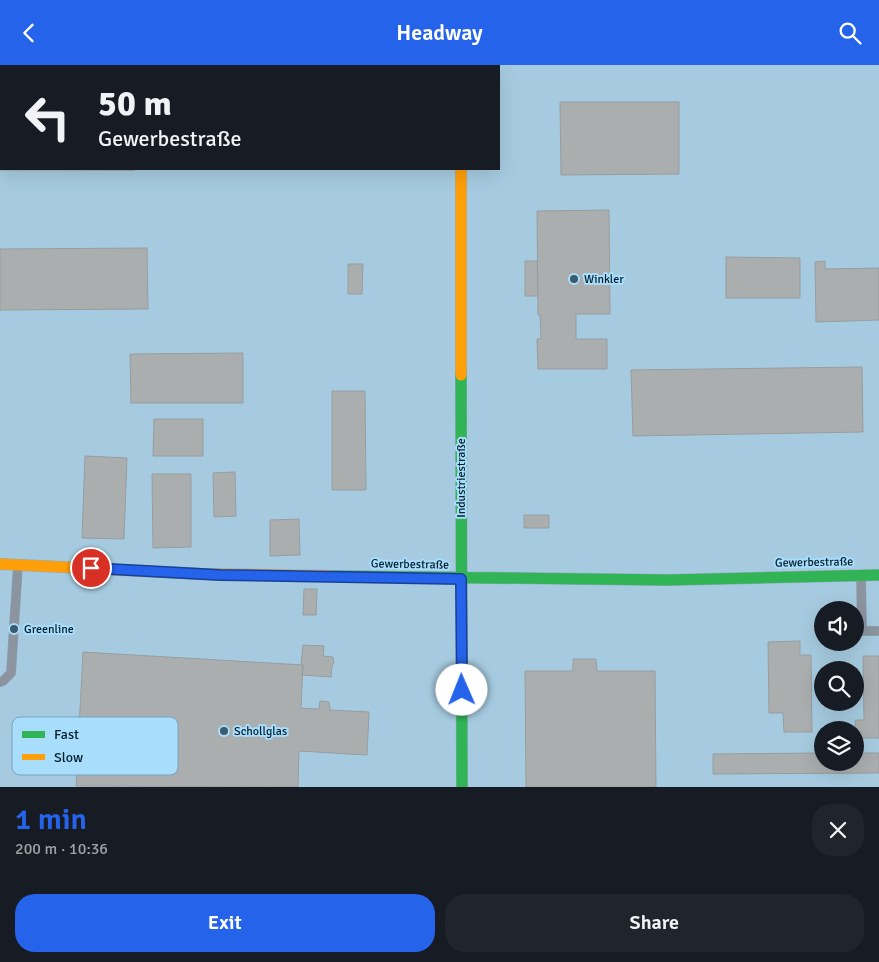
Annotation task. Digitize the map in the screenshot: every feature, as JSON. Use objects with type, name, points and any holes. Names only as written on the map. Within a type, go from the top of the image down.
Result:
[{"type":"street","name":"Industriestraße","points":[[461,170],[462,787]]},
{"type":"street","name":"Gewerbestraße","points":[[0,564],[203,574],[461,579],[668,579],[879,575]]},
{"type":"lane","points":[[0,682],[10,673],[18,564]]},
{"type":"lane","points":[[861,575],[862,631],[879,631]]},
{"type":"building","points":[[560,102],[679,102],[679,174],[561,175]]},
{"type":"building","name":"Winkler","points":[[609,210],[610,314],[576,314],[576,339],[607,339],[607,369],[538,369],[537,339],[541,339],[540,315],[538,315],[537,211]]},
{"type":"building","points":[[147,248],[148,309],[0,310],[0,249]]},
{"type":"building","points":[[726,257],[800,258],[800,298],[726,298]]},
{"type":"building","points":[[525,261],[537,261],[538,296],[525,296]]},
{"type":"building","points":[[825,261],[825,269],[879,268],[879,320],[816,322],[815,262]]},
{"type":"building","points":[[348,264],[363,264],[362,294],[348,294]]},
{"type":"building","points":[[243,353],[243,403],[131,403],[130,354]]},
{"type":"building","points":[[862,367],[863,432],[633,436],[631,370]]},
{"type":"building","points":[[332,391],[365,391],[366,490],[332,490]]},
{"type":"building","points":[[154,419],[203,419],[203,456],[153,456]]},
{"type":"building","points":[[85,456],[127,458],[124,539],[82,538]]},
{"type":"building","points":[[235,472],[236,516],[214,517],[213,473]]},
{"type":"building","points":[[152,474],[191,474],[191,547],[153,548]]},
{"type":"building","points":[[524,515],[549,515],[549,528],[524,528]]},
{"type":"building","points":[[299,519],[300,555],[270,556],[270,520]]},
{"type":"building","points":[[304,589],[317,589],[316,615],[303,615]]},
{"type":"building","points":[[800,641],[800,655],[811,655],[812,732],[784,732],[783,713],[769,713],[768,642]]},
{"type":"building","points":[[303,645],[324,646],[323,656],[333,657],[331,677],[302,675]]},
{"type":"building","name":"Schollglas","points":[[83,652],[303,665],[301,708],[319,709],[320,701],[329,702],[330,710],[369,712],[367,755],[299,751],[298,787],[76,786],[77,775],[178,775],[178,717],[80,717]]},
{"type":"building","points":[[863,656],[879,656],[879,738],[864,738],[864,721],[855,721],[864,720]]},
{"type":"building","points":[[573,659],[596,659],[597,671],[655,671],[656,787],[526,787],[525,671],[573,671]]},
{"type":"building","points":[[814,753],[814,771],[864,771],[864,753],[879,753],[879,773],[713,774],[713,754]]},
{"type":"traffic: fast","points":[[461,375],[462,787]]},
{"type":"traffic: fast","points":[[331,576],[668,580],[879,575]]},
{"type":"traffic: slow","points":[[461,170],[461,375]]},
{"type":"traffic: slow","points":[[0,564],[203,574],[331,576]]},
{"type":"place","name":"Winkler","points":[[574,279]]},
{"type":"place","name":"Greenline","points":[[14,629]]},
{"type":"place","name":"Schollglas","points":[[224,731]]},
{"type":"route","points":[[91,568],[220,575],[461,579],[462,690]]}]
